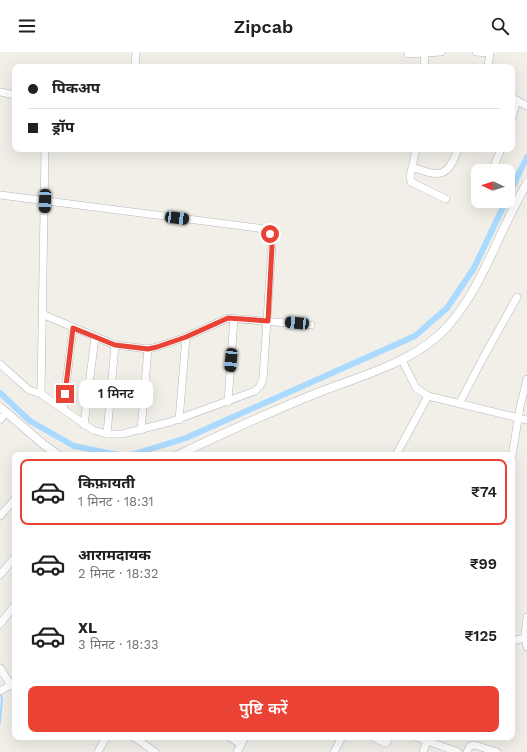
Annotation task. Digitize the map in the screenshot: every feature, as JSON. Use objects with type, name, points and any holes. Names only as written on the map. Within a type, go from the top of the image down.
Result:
[{"type":"street","points":[[135,64],[136,52]]},
{"type":"street","points":[[408,54],[441,52]]},
{"type":"street","points":[[476,52],[490,52],[488,64]]},
{"type":"street","points":[[425,64],[428,53]]},
{"type":"street","points":[[0,92],[12,94]]},
{"type":"street","points":[[515,99],[527,106]]},
{"type":"street","points":[[41,394],[45,152]]},
{"type":"street","points":[[415,152],[410,176],[412,183],[446,199]]},
{"type":"street","points":[[412,167],[433,174],[442,174],[452,165],[457,152]]},
{"type":"street","points":[[495,164],[500,152]]},
{"type":"street","points":[[186,452],[309,397],[402,360],[435,339],[458,315],[478,281],[508,218],[527,183]]},
{"type":"street","points":[[0,195],[258,228],[268,231],[272,246],[263,379],[260,386],[255,391],[179,420],[122,434],[107,434],[93,430],[84,425],[41,394],[29,390],[0,364]]},
{"type":"street","points":[[460,404],[482,360],[517,297]]},
{"type":"street","points":[[42,314],[115,345],[148,349],[186,337],[224,319],[234,318],[312,324]]},
{"type":"street","points":[[228,402],[234,318]]},
{"type":"street","points":[[63,410],[73,328]]},
{"type":"street","points":[[84,425],[95,337]]},
{"type":"street","points":[[179,420],[186,337]]},
{"type":"street","points":[[107,434],[115,345]]},
{"type":"street","points":[[141,430],[148,349]]},
{"type":"street","points":[[402,360],[416,388],[428,396],[527,420]]},
{"type":"street","points":[[513,452],[518,418],[527,379]]},
{"type":"street","points":[[398,452],[428,396]]},
{"type":"street","points":[[0,420],[3,409],[53,452]]},
{"type":"street","points":[[0,516],[12,502]]},
{"type":"street","points":[[0,575],[12,561]]},
{"type":"street","points":[[0,624],[12,609]]},
{"type":"street","points":[[527,617],[525,638],[527,647]]},
{"type":"street","points":[[515,640],[525,638]]},
{"type":"street","points":[[0,668],[8,686]]},
{"type":"street","points":[[98,752],[104,740]]},
{"type":"street","points":[[138,740],[155,752]]},
{"type":"street","points":[[234,740],[241,745]]},
{"type":"street","points":[[237,752],[244,740]]},
{"type":"street","points":[[334,752],[340,740]]},
{"type":"street","points":[[379,740],[385,743],[388,740]]},
{"type":"street","points":[[423,752],[427,741],[458,752]]},
{"type":"street","points":[[467,752],[470,746],[475,745],[497,752]]},
{"type":"waterway","points":[[515,182],[527,157]]},
{"type":"waterway","points":[[141,452],[186,438],[415,336],[447,308],[474,268],[503,208]]},
{"type":"waterway","points":[[0,393],[30,421],[74,446],[103,452]]},
{"type":"waterway","points":[[0,694],[2,698],[0,723]]},
{"type":"route","points":[[65,394],[73,328],[115,345],[152,349],[186,337],[228,318],[268,321],[272,246],[270,234]]}]
